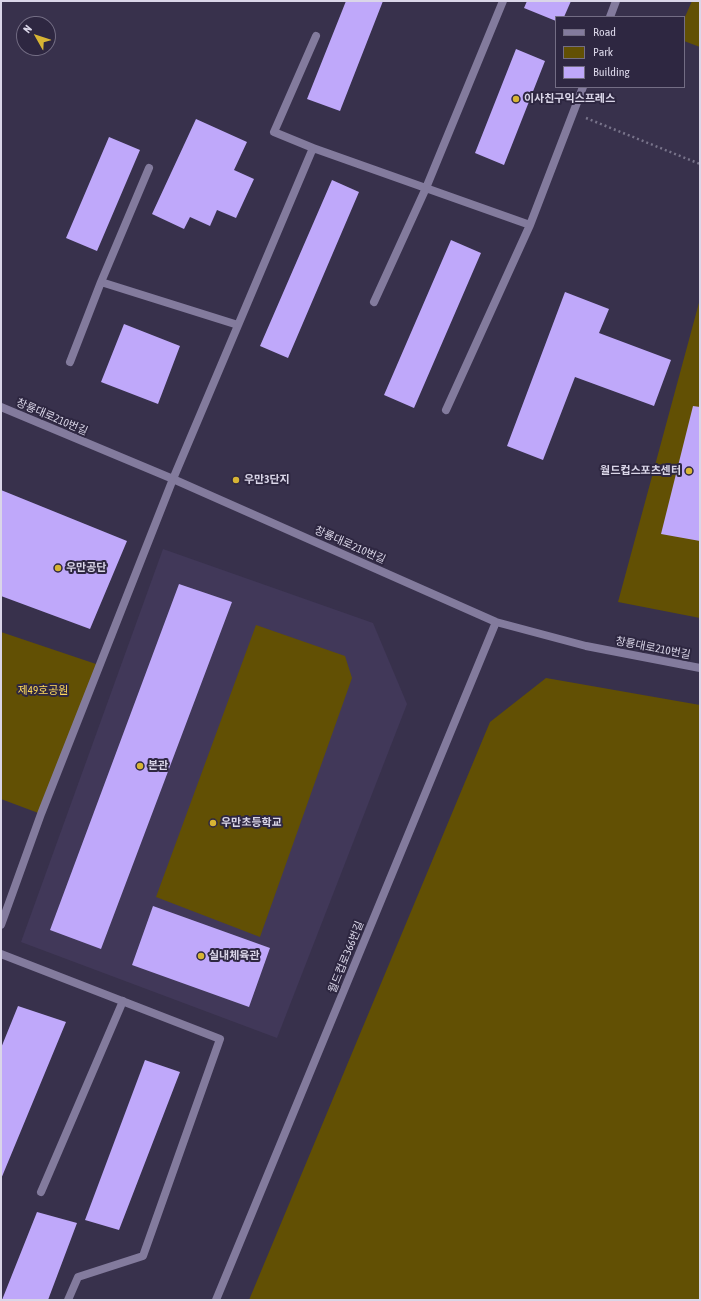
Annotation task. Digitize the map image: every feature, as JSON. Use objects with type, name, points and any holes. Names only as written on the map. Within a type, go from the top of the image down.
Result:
[{"type":"street","points":[[374,302],[426,188],[503,1]]},
{"type":"street","points":[[610,16],[616,1]]},
{"type":"street","points":[[316,36],[274,132],[313,148],[530,225]]},
{"type":"street","points":[[446,410],[530,225],[583,88]]},
{"type":"street","points":[[1,925],[44,806],[173,479],[313,148]]},
{"type":"street","points":[[70,362],[101,282],[149,168]]},
{"type":"street","points":[[101,282],[238,325]]},
{"type":"street","name":"창룡대로210번길","points":[[1,407],[173,479],[496,622],[586,646],[700,668]]},
{"type":"street","name":"월드컵로366번길","points":[[216,1300],[496,622]]},
{"type":"street","points":[[1,954],[220,1039],[143,1256],[78,1277],[68,1300]]},
{"type":"street","points":[[41,1192],[123,1001]]},
{"type":"path","points":[[573,113],[700,164]]},
{"type":"shaded area","name":"우만초등학교","points":[[163,549],[373,623],[407,704],[277,1038],[21,942]]},
{"type":"green space","points":[[692,1],[700,1],[700,47],[685,41],[685,17]]},
{"type":"green space","points":[[700,299],[700,618],[618,602]]},
{"type":"green space","points":[[256,625],[345,656],[352,678],[260,937],[156,897]]},
{"type":"green space","name":"제49호공원","points":[[1,632],[99,665],[41,814],[1,799]]},
{"type":"green space","points":[[546,678],[700,705],[700,1300],[249,1300],[490,722]]},
{"type":"building","points":[[346,1],[383,1],[340,111],[307,99]]},
{"type":"building","points":[[527,1],[571,1],[564,16],[555,16],[555,21],[524,8]]},
{"type":"building","points":[[516,49],[545,61],[504,165],[475,153]]},
{"type":"building","points":[[196,119],[247,142],[234,170],[254,179],[236,218],[217,210],[210,226],[190,217],[184,229],[152,214]]},
{"type":"building","points":[[109,137],[140,150],[97,251],[66,238]]},
{"type":"building","points":[[332,180],[359,192],[288,358],[260,346]]},
{"type":"building","points":[[451,240],[481,253],[414,408],[384,395]]},
{"type":"building","points":[[565,292],[609,309],[599,333],[671,360],[654,406],[575,377],[543,460],[507,446]]},
{"type":"building","points":[[124,324],[180,346],[158,404],[101,382]]},
{"type":"building","name":"월드컵스포츠센터","points":[[693,406],[700,407],[700,541],[661,534]]},
{"type":"building","name":"우만공단","points":[[1,490],[127,541],[90,629],[1,596]]},
{"type":"building","name":"본관","points":[[179,584],[232,602],[101,949],[50,930]]},
{"type":"building","name":"실내체육관","points":[[153,906],[270,948],[249,1007],[132,965]]},
{"type":"building","points":[[18,1006],[66,1022],[1,1179],[1,1048]]},
{"type":"building","points":[[145,1060],[180,1072],[119,1230],[85,1220]]},
{"type":"building","points":[[37,1212],[77,1223],[48,1300],[2,1300]]},
{"type":"place","name":"이사친구익스프레스","points":[[516,99]]},
{"type":"place","name":"월드컵스포츠센터","points":[[689,471]]},
{"type":"place","name":"우만3단지","points":[[236,480]]},
{"type":"place","name":"우만공단","points":[[58,568]]},
{"type":"place","name":"본관","points":[[140,766]]},
{"type":"place","name":"우만초등학교","points":[[213,823]]},
{"type":"place","name":"실내체육관","points":[[201,956]]}]
